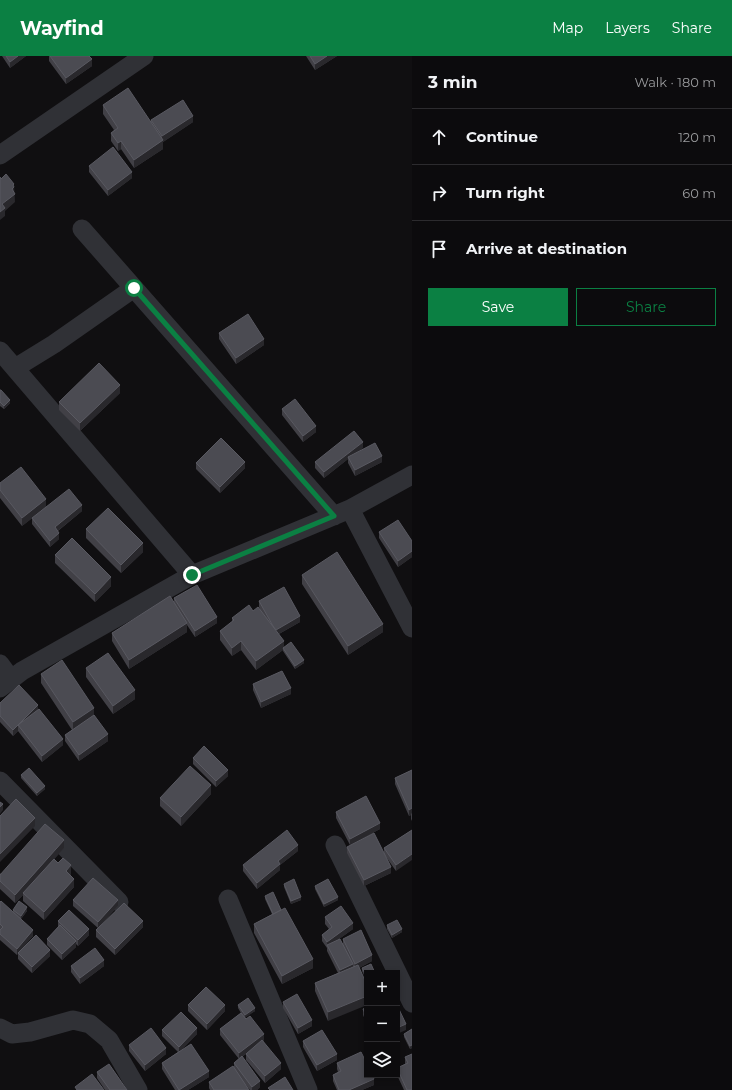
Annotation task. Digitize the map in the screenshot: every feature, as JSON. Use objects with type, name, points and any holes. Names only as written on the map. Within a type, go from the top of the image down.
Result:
[{"type":"street","points":[[0,155],[144,56]]},
{"type":"street","points":[[82,229],[134,288],[342,512],[412,628]]},
{"type":"street","points":[[15,368],[54,344],[134,288]]},
{"type":"street","points":[[0,351],[192,575]]},
{"type":"street","points":[[0,664],[6,684],[22,671],[192,575],[342,512],[412,475]]},
{"type":"street","points":[[0,781],[119,902]]},
{"type":"street","points":[[335,845],[412,1003]]},
{"type":"street","points":[[228,899],[308,1090]]},
{"type":"street","points":[[0,1028],[12,1034],[30,1032],[73,1020],[90,1024],[109,1040],[138,1090]]},
{"type":"building","points":[[6,56],[18,56],[10,62]]},
{"type":"building","points":[[50,56],[89,56],[92,59],[66,78]]},
{"type":"building","points":[[310,56],[327,56],[315,64]]},
{"type":"building","points":[[128,88],[163,140],[134,160],[121,141],[118,143],[111,133],[118,128],[103,105]]},
{"type":"building","points":[[183,100],[193,116],[162,136],[151,120]]},
{"type":"building","points":[[113,147],[132,172],[108,190],[89,166]]},
{"type":"building","points":[[6,174],[14,184],[12,189],[15,194],[2,204],[5,208],[0,212],[0,177],[1,179]]},
{"type":"building","points":[[248,314],[264,339],[236,358],[219,333]]},
{"type":"building","points":[[99,363],[120,385],[80,423],[59,402]]},
{"type":"building","points":[[0,390],[10,400],[4,406],[0,402]]},
{"type":"building","points":[[295,399],[316,426],[303,436],[282,409]]},
{"type":"building","points":[[354,431],[363,442],[324,472],[315,462]]},
{"type":"building","points":[[221,438],[245,462],[220,487],[196,463]]},
{"type":"building","points":[[375,443],[382,456],[355,470],[348,457]]},
{"type":"building","points":[[21,467],[46,499],[22,518],[0,490],[0,483]]},
{"type":"building","points":[[69,489],[82,505],[55,527],[59,533],[50,541],[32,518]]},
{"type":"building","points":[[108,508],[143,543],[121,565],[86,529]]},
{"type":"building","points":[[398,520],[412,541],[412,551],[398,561],[379,532]]},
{"type":"building","points":[[72,538],[111,577],[95,594],[55,555]]},
{"type":"building","points":[[337,552],[383,624],[348,646],[302,575]]},
{"type":"building","points":[[197,585],[217,617],[195,631],[174,598]]},
{"type":"building","points":[[284,587],[300,616],[276,630],[259,601]]},
{"type":"building","points":[[170,596],[187,623],[129,660],[112,633]]},
{"type":"building","points":[[249,605],[253,611],[258,607],[284,641],[256,661],[241,641],[232,648],[220,631],[234,620],[232,618]]},
{"type":"building","points":[[291,642],[304,660],[295,666],[283,648]]},
{"type":"building","points":[[108,653],[135,690],[113,706],[86,668]]},
{"type":"building","points":[[62,660],[94,708],[73,722],[41,674]]},
{"type":"building","points":[[282,671],[291,688],[261,702],[253,684]]},
{"type":"building","points":[[19,685],[38,705],[13,730],[0,716],[0,703]]},
{"type":"building","points":[[39,709],[63,739],[42,756],[18,725]]},
{"type":"building","points":[[94,715],[108,734],[79,755],[65,735]]},
{"type":"building","points":[[204,746],[228,770],[216,781],[193,758]]},
{"type":"building","points":[[190,766],[211,785],[181,817],[160,798]]},
{"type":"building","points":[[29,768],[45,786],[37,793],[21,775]]},
{"type":"building","points":[[412,770],[412,808],[409,810],[395,778]]},
{"type":"building","points":[[366,796],[380,823],[350,839],[336,812]]},
{"type":"building","points":[[16,799],[35,818],[0,854],[0,816]]},
{"type":"building","points":[[45,824],[64,840],[15,895],[0,881],[0,875]]},
{"type":"building","points":[[287,830],[298,845],[278,861],[280,864],[257,883],[243,865]]},
{"type":"building","points":[[412,830],[412,854],[396,865],[384,848]]},
{"type":"building","points":[[374,833],[391,867],[364,880],[347,847]]},
{"type":"building","points":[[63,858],[71,865],[66,871],[74,879],[44,912],[23,893],[54,859],[58,863]]},
{"type":"building","points":[[93,878],[118,900],[98,922],[73,900]]},
{"type":"building","points":[[294,879],[301,897],[291,901],[284,884]]},
{"type":"building","points":[[328,879],[338,897],[324,904],[315,886]]},
{"type":"building","points":[[273,892],[281,910],[273,914],[265,896]]},
{"type":"building","points":[[1,901],[33,930],[17,949],[0,934],[0,930],[3,927],[0,924]]},
{"type":"building","points":[[19,901],[27,907],[21,916],[13,910]]},
{"type":"building","points":[[124,903],[143,921],[115,949],[96,930]]},
{"type":"building","points":[[341,906],[353,923],[327,942],[322,935],[332,927],[325,917]]},
{"type":"building","points":[[285,908],[313,959],[282,976],[254,924]]},
{"type":"building","points":[[69,910],[89,929],[78,940],[58,921]]},
{"type":"building","points":[[397,920],[402,929],[392,935],[387,925]]},
{"type":"building","points":[[60,925],[76,941],[62,954],[47,939]]},
{"type":"building","points":[[361,930],[372,955],[355,964],[343,939]]},
{"type":"building","points":[[36,935],[50,950],[32,967],[18,953]]},
{"type":"building","points":[[340,939],[353,964],[340,970],[327,945]]},
{"type":"building","points":[[95,948],[104,960],[80,978],[71,966]]},
{"type":"building","points":[[371,964],[374,970],[364,970],[364,972],[362,968]]},
{"type":"building","points":[[358,965],[364,978],[364,997],[328,1012],[315,983]]},
{"type":"building","points":[[206,987],[225,1005],[207,1024],[188,1005]]},
{"type":"building","points":[[297,994],[312,1020],[298,1028],[283,1002]]},
{"type":"building","points":[[248,998],[255,1008],[245,1015],[238,1005]]},
{"type":"building","points":[[400,1011],[406,1024],[400,1027]]},
{"type":"building","points":[[181,1012],[197,1028],[179,1047],[162,1030]]},
{"type":"building","points":[[241,1013],[246,1019],[250,1016],[264,1034],[239,1053],[220,1029]]},
{"type":"building","points":[[151,1028],[166,1048],[145,1065],[129,1045]]},
{"type":"building","points":[[412,1029],[412,1045],[410,1046],[404,1034]]},
{"type":"building","points":[[322,1030],[337,1054],[317,1065],[303,1041]]},
{"type":"building","points":[[262,1040],[281,1063],[265,1076],[246,1054]]},
{"type":"building","points":[[191,1044],[209,1071],[179,1090],[162,1063]]},
{"type":"building","points":[[361,1052],[364,1058],[364,1078],[374,1079],[349,1090],[339,1090],[333,1075],[341,1071],[337,1063]]},
{"type":"building","points":[[412,1054],[412,1090],[407,1090],[400,1075],[400,1067],[408,1063],[405,1057]]},
{"type":"building","points":[[242,1056],[260,1081],[252,1087],[234,1063]]},
{"type":"building","points":[[109,1064],[127,1090],[110,1090],[97,1072]]},
{"type":"building","points":[[233,1066],[249,1090],[214,1090],[209,1082]]},
{"type":"building","points":[[92,1074],[104,1090],[77,1090],[75,1087]]},
{"type":"building","points":[[285,1077],[293,1090],[270,1090],[268,1088]]},
{"type":"route","points":[[134,288],[334,516],[192,575]]}]
